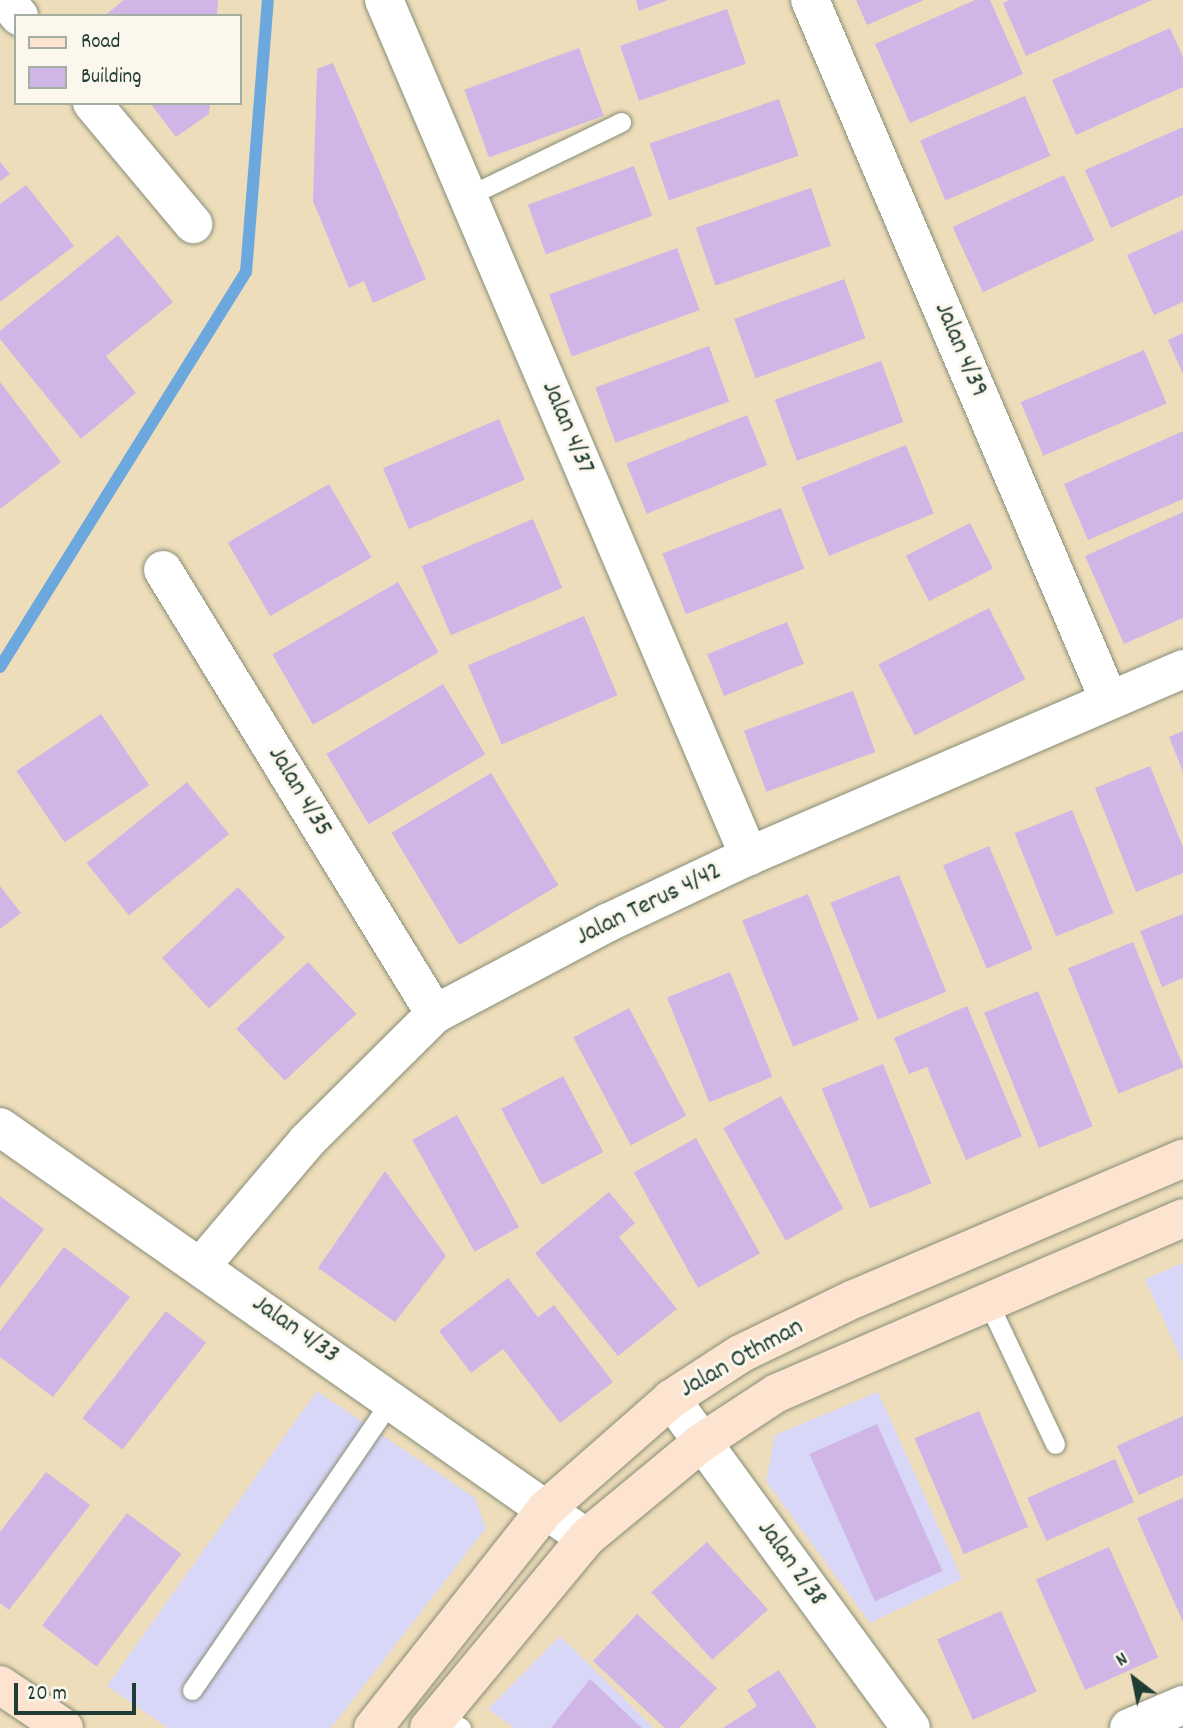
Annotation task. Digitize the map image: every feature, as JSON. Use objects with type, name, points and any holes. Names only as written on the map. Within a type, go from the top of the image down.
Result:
[{"type":"main road","name":"Jalan Othman","points":[[373,1728],[546,1509],[671,1399],[740,1354],[854,1299],[1183,1159]]},
{"type":"main road","name":"Jalan Othman","points":[[443,1723],[586,1538],[702,1442],[778,1393],[1183,1218]]},
{"type":"main road","points":[[0,1685],[64,1728]]},
{"type":"street","points":[[6,0],[17,14]]},
{"type":"street","name":"Jalan 4/37","points":[[384,0],[749,856]]},
{"type":"street","name":"Jalan 4/39","points":[[810,0],[1109,700]]},
{"type":"street","points":[[94,105],[193,224]]},
{"type":"street","name":"Jalan 4/35","points":[[163,570],[435,1014]]},
{"type":"street","name":"Jalan Terus 4/42","points":[[201,1266],[307,1141],[435,1014],[607,923],[749,856],[1183,669]]},
{"type":"street","name":"Jalan 4/33","points":[[0,1127],[393,1398],[586,1538]]},
{"type":"street","name":"Jalan 2/38","points":[[671,1399],[911,1728]]},
{"type":"street","points":[[1129,1728],[1183,1705]]},
{"type":"lane","points":[[468,196],[621,122]]},
{"type":"lane","points":[[988,1302],[1055,1444]]},
{"type":"lane","points":[[192,1690],[393,1398]]},
{"type":"shaded area","points":[[1183,1263],[1183,1363],[1145,1279]]},
{"type":"shaded area","points":[[317,1391],[475,1498],[486,1528],[331,1728],[168,1728],[107,1686]]},
{"type":"shaded area","points":[[878,1392],[962,1579],[870,1623],[766,1481],[775,1435]]},
{"type":"shaded area","points":[[560,1636],[654,1728],[514,1728],[488,1709]]},
{"type":"building","points":[[124,0],[218,0],[217,14],[106,14]]},
{"type":"building","points":[[636,0],[668,0],[639,11]]},
{"type":"building","points":[[856,0],[924,0],[867,25]]},
{"type":"building","points":[[975,0],[990,0],[1023,74],[910,123],[875,44]]},
{"type":"building","points":[[1009,0],[1152,0],[1026,56],[1003,3]]},
{"type":"building","points":[[727,9],[746,64],[639,101],[620,46]]},
{"type":"building","points":[[1170,28],[1183,57],[1183,87],[1076,135],[1052,80]]},
{"type":"building","points":[[579,48],[604,116],[489,157],[464,90]]},
{"type":"building","points":[[333,63],[426,279],[373,303],[364,281],[349,288],[313,201],[317,69]]},
{"type":"building","points":[[1025,96],[1050,156],[945,200],[920,141]]},
{"type":"building","points":[[779,99],[799,156],[669,200],[649,144]]},
{"type":"building","points":[[152,105],[210,105],[209,114],[176,137]]},
{"type":"building","points":[[1183,127],[1183,195],[1111,228],[1085,170]]},
{"type":"building","points":[[0,162],[10,174],[0,181]]},
{"type":"building","points":[[634,166],[652,216],[546,254],[528,205]]},
{"type":"building","points":[[1064,175],[1094,240],[983,292],[953,227]]},
{"type":"building","points":[[26,185],[74,246],[0,302],[0,204]]},
{"type":"building","points":[[811,188],[831,246],[716,285],[696,228]]},
{"type":"building","points":[[1183,230],[1183,302],[1154,315],[1127,255]]},
{"type":"building","points":[[118,235],[173,302],[106,356],[136,393],[81,439],[0,339],[0,331]]},
{"type":"building","points":[[677,248],[700,310],[572,357],[549,295]]},
{"type":"building","points":[[844,279],[866,338],[756,378],[734,319]]},
{"type":"building","points":[[1183,333],[1183,374],[1168,340]]},
{"type":"building","points":[[709,346],[729,401],[615,443],[595,387]]},
{"type":"building","points":[[1144,350],[1167,403],[1043,456],[1021,402]]},
{"type":"building","points":[[881,361],[903,422],[797,461],[775,400]]},
{"type":"building","points":[[0,382],[61,462],[0,509]]},
{"type":"building","points":[[747,415],[767,465],[647,514],[626,464]]},
{"type":"building","points":[[499,419],[525,480],[409,529],[383,468]]},
{"type":"building","points":[[1183,431],[1183,499],[1088,540],[1064,484]]},
{"type":"building","points":[[906,445],[934,514],[829,556],[801,487]]},
{"type":"building","points":[[329,484],[372,558],[270,616],[228,542]]},
{"type":"building","points":[[781,508],[804,569],[686,614],[662,554]]},
{"type":"building","points":[[1183,512],[1183,618],[1124,644],[1085,556]]},
{"type":"building","points":[[533,519],[562,588],[451,635],[422,566]]},
{"type":"building","points":[[970,523],[993,568],[929,601],[906,556]]},
{"type":"building","points":[[398,582],[438,652],[313,725],[272,654]]},
{"type":"building","points":[[989,608],[1025,679],[915,736],[879,664]]},
{"type":"building","points":[[584,616],[618,695],[502,744],[468,665]]},
{"type":"building","points":[[787,622],[804,664],[724,696],[707,654]]},
{"type":"building","points":[[443,684],[485,754],[369,824],[326,754]]},
{"type":"building","points":[[853,691],[875,752],[766,792],[744,731]]},
{"type":"building","points":[[101,714],[149,785],[65,842],[16,771]]},
{"type":"building","points":[[1183,731],[1183,772],[1169,737]]},
{"type":"building","points":[[1150,766],[1183,847],[1183,873],[1136,892],[1095,788]]},
{"type":"building","points":[[491,773],[558,885],[459,945],[392,833]]},
{"type":"building","points":[[187,782],[229,834],[129,915],[87,863]]},
{"type":"building","points":[[1072,810],[1114,913],[1056,936],[1015,833]]},
{"type":"building","points":[[989,846],[1033,949],[987,969],[943,866]]},
{"type":"building","points":[[899,875],[946,992],[878,1020],[830,903]]},
{"type":"building","points":[[0,886],[21,913],[0,929]]},
{"type":"building","points":[[238,887],[285,937],[209,1008],[162,958]]},
{"type":"building","points":[[808,894],[859,1020],[793,1047],[742,921]]},
{"type":"building","points":[[1183,914],[1183,978],[1162,987],[1140,931]]},
{"type":"building","points":[[1133,942],[1183,1067],[1119,1093],[1068,968]]},
{"type":"building","points":[[308,962],[356,1014],[285,1081],[236,1029]]},
{"type":"building","points":[[730,972],[772,1077],[709,1102],[667,997]]},
{"type":"building","points":[[1038,991],[1093,1126],[1039,1148],[984,1013]]},
{"type":"building","points":[[967,1006],[1022,1136],[966,1160],[927,1067],[909,1074],[894,1038]]},
{"type":"building","points":[[629,1008],[686,1116],[631,1145],[573,1038]]},
{"type":"building","points":[[883,1064],[931,1184],[870,1208],[822,1089]]},
{"type":"building","points":[[563,1076],[603,1152],[542,1185],[501,1109]]},
{"type":"building","points":[[781,1096],[844,1209],[786,1241],[723,1128]]},
{"type":"building","points":[[457,1115],[519,1227],[474,1252],[412,1140]]},
{"type":"building","points":[[696,1138],[760,1253],[698,1288],[634,1172]]},
{"type":"building","points":[[385,1171],[446,1256],[395,1322],[318,1268]]},
{"type":"building","points":[[609,1192],[635,1223],[619,1237],[677,1309],[618,1356],[535,1253]]},
{"type":"building","points":[[0,1196],[44,1229],[0,1288]]},
{"type":"building","points":[[64,1247],[130,1297],[53,1397],[0,1357],[0,1331]]},
{"type":"building","points":[[508,1278],[538,1317],[554,1305],[613,1382],[560,1423],[503,1349],[471,1373],[439,1331]]},
{"type":"building","points":[[166,1311],[206,1342],[122,1450],[82,1418]]},
{"type":"building","points":[[979,1411],[1028,1527],[964,1554],[915,1438]]},
{"type":"building","points":[[1183,1416],[1183,1475],[1139,1495],[1117,1446]]},
{"type":"building","points":[[877,1424],[942,1571],[875,1601],[809,1454]]},
{"type":"building","points":[[1115,1459],[1134,1502],[1046,1541],[1027,1498]]},
{"type":"building","points":[[46,1472],[90,1505],[9,1610],[0,1603],[0,1532]]},
{"type":"building","points":[[1183,1498],[1183,1622],[1137,1518]]},
{"type":"building","points":[[127,1513],[181,1554],[96,1667],[42,1626]]},
{"type":"building","points":[[707,1542],[768,1610],[712,1660],[651,1592]]},
{"type":"building","points":[[1109,1547],[1158,1658],[1085,1690],[1036,1580]]},
{"type":"building","points":[[1001,1611],[1037,1691],[973,1720],[937,1639]]},
{"type":"building","points":[[637,1614],[717,1688],[679,1728],[665,1728],[593,1661]]},
{"type":"building","points":[[779,1670],[817,1728],[723,1728],[757,1706],[747,1690]]},
{"type":"building","points":[[590,1679],[642,1728],[551,1728]]},
{"type":"waterway","points":[[0,667],[246,272],[268,0]]}]
